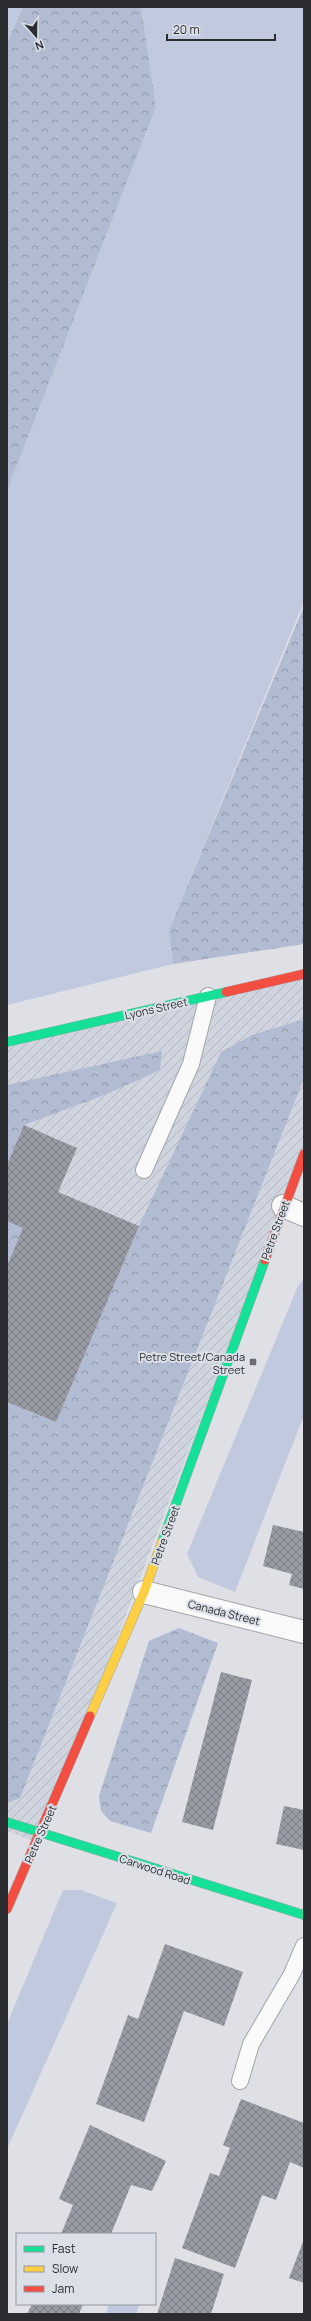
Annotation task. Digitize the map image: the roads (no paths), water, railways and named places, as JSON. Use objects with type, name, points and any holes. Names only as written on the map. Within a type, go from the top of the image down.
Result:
[{"type":"street","name":"Lyons Street","points":[[7,1042],[304,974]]},
{"type":"street","name":"Petre Street","points":[[7,1909],[144,1592],[304,1154]]},
{"type":"street","points":[[284,1206],[304,1215]]},
{"type":"street","name":"Canada Street","points":[[144,1592],[304,1632]]},
{"type":"street","name":"Carwood Road","points":[[7,1822],[304,1915]]},
{"type":"lane","points":[[144,1170],[191,1064],[208,996]]},
{"type":"lane","points":[[240,2081],[251,2044],[292,1974],[304,1946]]},
{"type":"place","name":"Petre Street/Canada Street","points":[[253,1362]]}]
